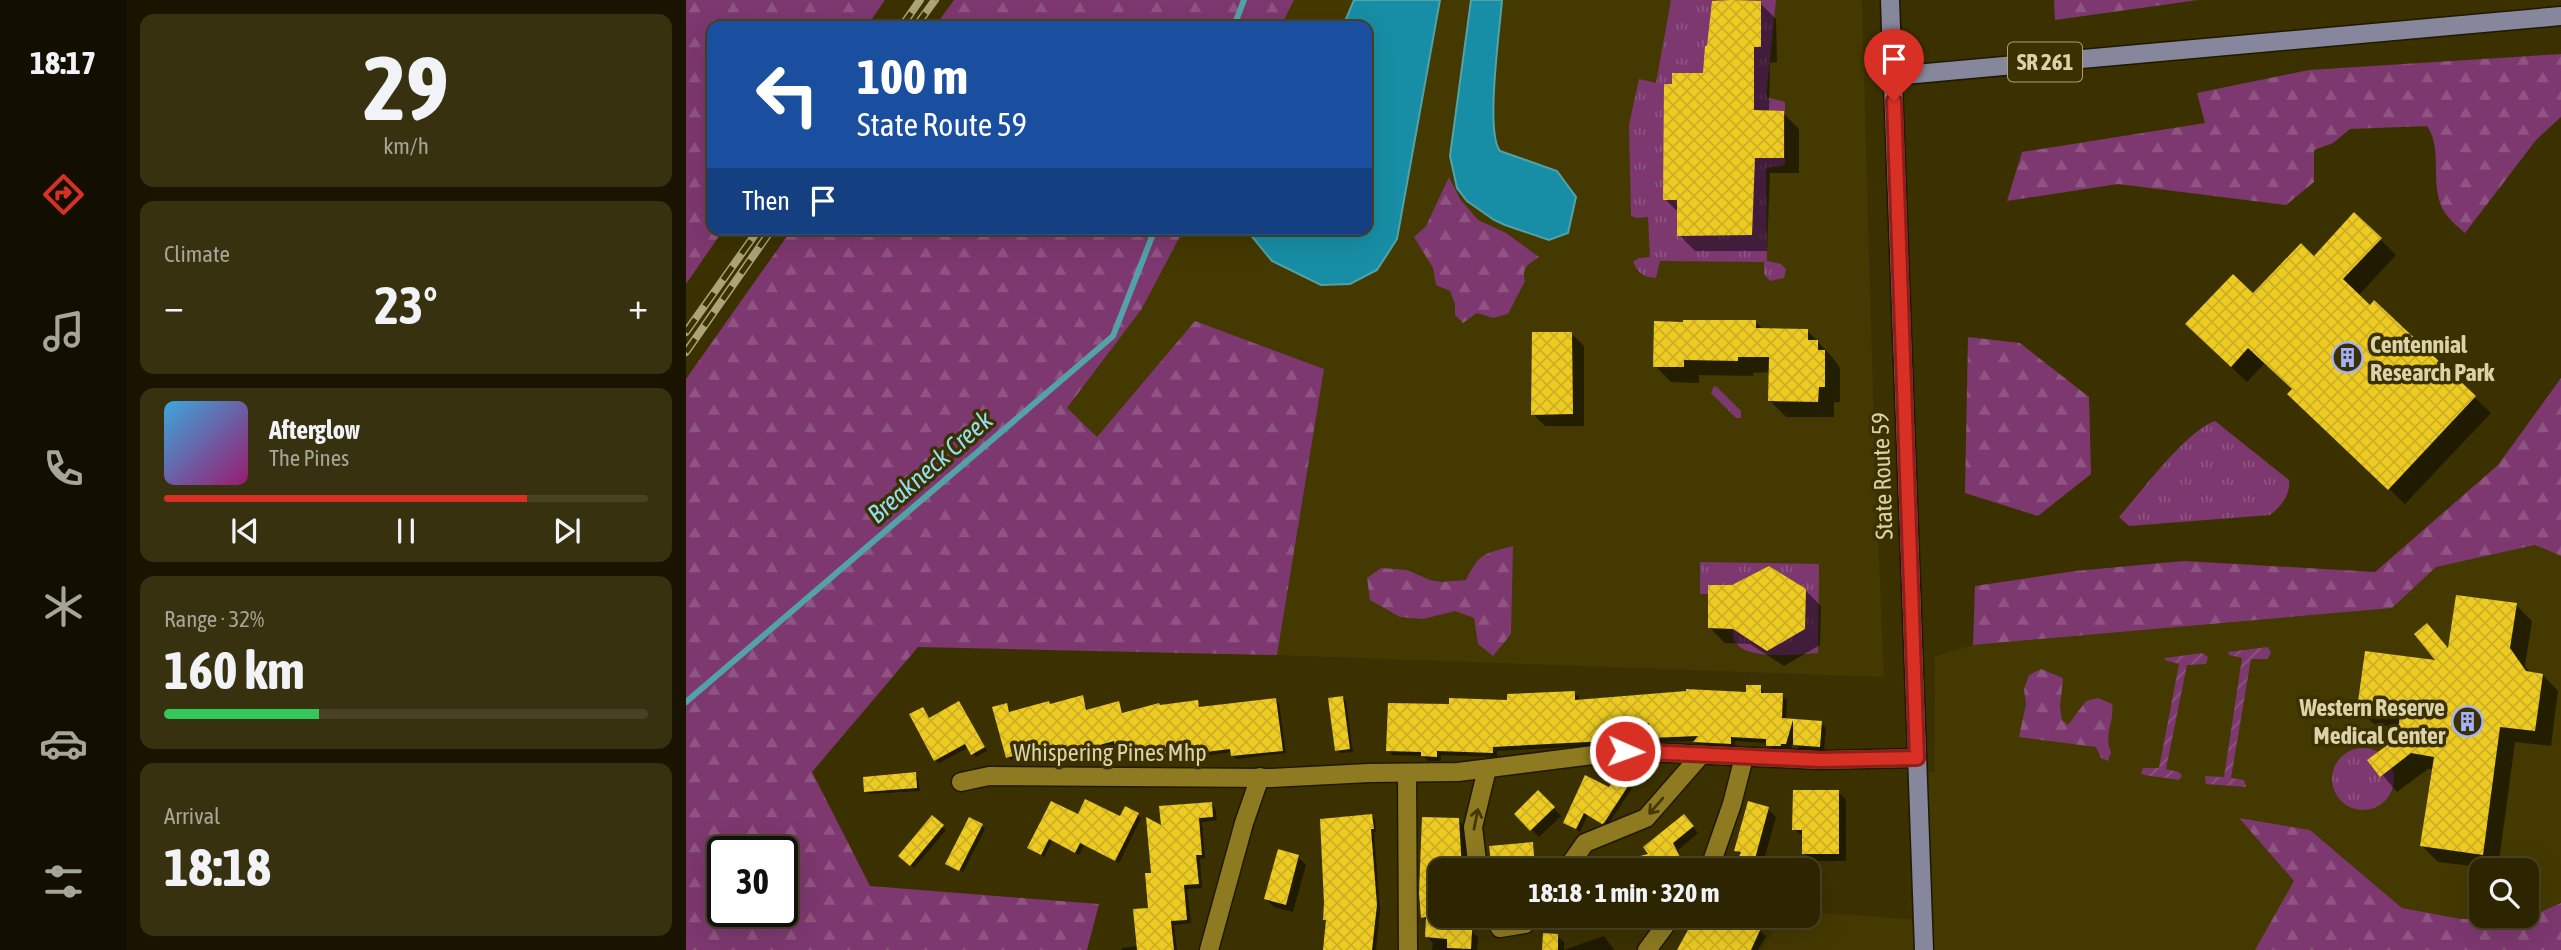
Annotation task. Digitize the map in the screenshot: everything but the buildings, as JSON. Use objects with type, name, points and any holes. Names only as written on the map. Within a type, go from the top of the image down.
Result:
[{"type":"main road","name":"State Route 59","points":[[1890,0],[1924,950]]},
{"type":"main road","name":"SR 261","points":[[1893,76],[2561,16]]},
{"type":"street","name":"Whispering Pines Mhp","points":[[961,782],[989,776],[1260,778],[1407,773],[1487,769],[1625,751],[1820,760],[1917,758]]},
{"type":"street","points":[[1574,858],[1584,844],[1646,818],[1701,755]]},
{"type":"street","points":[[1713,858],[1732,804],[1744,757]]},
{"type":"street","points":[[1477,858],[1473,827],[1487,769]]},
{"type":"street","points":[[1407,773],[1408,950]]},
{"type":"street","points":[[1209,950],[1244,823],[1260,778]]},
{"type":"street","points":[[1647,950],[1663,928]]},
{"type":"shaded area","points":[[1294,0],[1862,0],[1875,466],[1884,677],[1277,655],[1324,369],[1097,437],[1067,409],[1141,310],[1181,235],[1372,235],[1372,21],[1284,21]]},
{"type":"shaded area","points":[[2535,545],[2561,556],[2561,903],[2539,913],[2539,858],[2469,858],[2469,919],[2402,908],[2310,830],[2240,819],[2294,881],[2255,950],[1761,950],[1775,928],[1820,928],[1820,913],[1922,920],[1917,770],[1934,772],[1935,656],[1973,645],[2392,608],[2436,567]]},
{"type":"green space","points":[[686,0],[885,0],[870,21],[707,21],[707,235],[720,235],[686,284]]},
{"type":"green space","points":[[954,0],[1294,0],[1284,21],[939,21]]},
{"type":"green space","points":[[1671,0],[1776,0],[1766,97],[1785,102],[1785,164],[1766,168],[1767,261],[1781,264],[1786,269],[1784,278],[1770,281],[1764,274],[1764,262],[1660,261],[1656,278],[1642,274],[1633,262],[1639,258],[1650,257],[1648,217],[1631,216],[1629,125],[1639,79],[1656,83]]},
{"type":"green space","points":[[2054,0],[2198,0],[2055,20]]},
{"type":"green space","points":[[2561,54],[2561,117],[2536,140],[2465,233],[2447,216],[2440,203],[2435,146],[2427,126],[2350,129],[2333,143],[2314,150],[2314,182],[2286,205],[2118,184],[2007,201],[2022,152],[2205,123],[2197,93],[2309,70]]},
{"type":"green space","points":[[1449,177],[1460,199],[1478,220],[1506,233],[1539,257],[1525,269],[1525,281],[1508,314],[1493,318],[1477,313],[1463,323],[1455,315],[1455,304],[1450,291],[1436,285],[1433,268],[1414,237],[1426,226]]},
{"type":"green space","points":[[788,235],[1181,235],[1141,310],[1067,408],[1097,437],[1195,321],[1324,369],[1277,655],[918,647],[812,772],[870,886],[1099,904],[1087,950],[686,950],[686,379]]},
{"type":"green space","points":[[1968,337],[2020,343],[2089,397],[2091,474],[2038,516],[1965,493]]},
{"type":"green space","points":[[2561,378],[2561,556],[2535,545],[2436,567],[2392,608],[1973,645],[1975,586],[2075,571],[2184,561],[2375,572],[2498,465]]},
{"type":"green space","points":[[1714,386],[1741,411],[1741,418],[1736,418],[1711,393]]},
{"type":"green space","points":[[2215,421],[2289,480],[2287,495],[2278,508],[2270,515],[2129,526],[2119,517],[2191,436]]},
{"type":"green space","points":[[1513,546],[1511,634],[1493,656],[1478,644],[1474,618],[1455,611],[1423,619],[1400,617],[1370,600],[1367,578],[1381,568],[1407,570],[1441,582],[1466,580],[1479,559]]},
{"type":"green space","points":[[1700,562],[1819,564],[1818,653],[1780,655],[1752,652],[1741,648],[1734,640],[1733,629],[1805,629],[1806,589],[1769,566],[1732,585],[1708,585],[1708,594],[1700,594]]},
{"type":"green space","points":[[2268,647],[2271,653],[2267,659],[2251,659],[2231,778],[2244,780],[2246,787],[2206,784],[2205,776],[2224,777],[2242,658],[2229,655],[2228,652]]},
{"type":"green space","points":[[2202,653],[2208,657],[2206,664],[2187,665],[2166,769],[2179,772],[2182,776],[2179,780],[2144,775],[2141,773],[2143,768],[2159,768],[2179,664],[2164,660]]},
{"type":"green space","points":[[2041,669],[2063,678],[2060,707],[2062,720],[2068,725],[2086,701],[2098,698],[2112,704],[2108,740],[2111,752],[2108,761],[2101,758],[2096,747],[2019,737],[2026,704],[2024,689],[2029,675]]},
{"type":"green space","points":[[2363,748],[2375,750],[2385,757],[2392,767],[2392,791],[2385,801],[2375,808],[2363,810],[2351,808],[2341,801],[2334,791],[2332,779],[2334,767],[2341,757],[2351,750]]},
{"type":"green space","points":[[2239,818],[2310,830],[2402,908],[2469,919],[2469,928],[2539,928],[2539,913],[2561,903],[2561,950],[2255,950],[2294,881]]},
{"type":"water","points":[[1354,0],[1440,0],[1397,239],[1377,270],[1350,284],[1321,285],[1272,261],[1251,235],[1372,235],[1372,21],[1345,21]]},
{"type":"water","points":[[1471,0],[1502,0],[1494,103],[1496,140],[1500,151],[1557,171],[1576,197],[1568,233],[1549,240],[1505,225],[1467,201],[1457,188],[1450,156]]},
{"type":"waterway","name":"Breakneck Creek","points":[[1236,21],[1244,0]]},
{"type":"waterway","name":"Breakneck Creek","points":[[686,702],[1113,336],[1153,235]]},
{"type":"railway","points":[[905,21],[920,0]]},
{"type":"railway","points":[[920,21],[935,0]]},
{"type":"railway","points":[[686,332],[755,235]]},
{"type":"railway","points":[[686,352],[768,235]]},
{"type":"place","name":"Centennial Research Park","points":[[2347,358]]},
{"type":"place","name":"Western Reserve Medical Center","points":[[2468,721]]},
{"type":"route","points":[[1625,751],[1820,760],[1917,758],[1894,101]]}]
